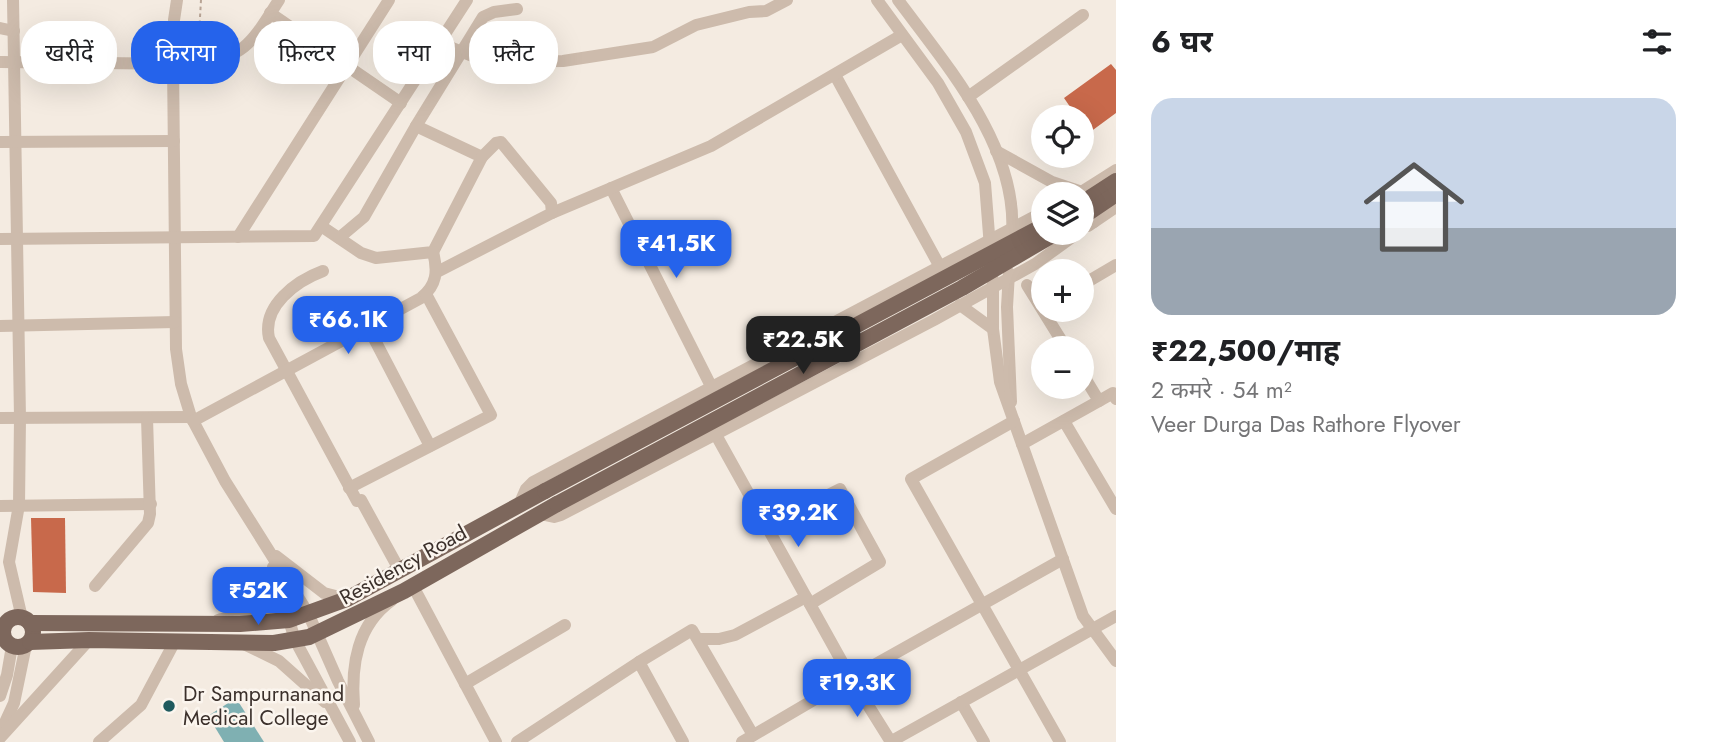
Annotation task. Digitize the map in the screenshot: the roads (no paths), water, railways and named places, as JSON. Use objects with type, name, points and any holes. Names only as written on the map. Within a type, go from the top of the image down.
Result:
[{"type":"main road","points":[[1094,190],[1116,181]]},
{"type":"main road","points":[[1094,214],[1116,194]]},
{"type":"main road","name":"Residency Road","points":[[26,620],[240,624],[289,620],[347,599],[1031,232]]},
{"type":"main road","name":"Residency Road","points":[[11,637],[174,643],[274,643],[318,634],[962,288],[1035,245]]},
{"type":"main road","points":[[13,618],[26,620],[33,632],[11,637],[13,618]]},
{"type":"street","points":[[13,0],[14,31],[7,62],[15,142],[20,418],[19,505],[9,562],[26,620]]},
{"type":"street","points":[[176,21],[177,0]]},
{"type":"street","points":[[240,51],[279,0]]},
{"type":"street","points":[[359,48],[389,0]]},
{"type":"street","points":[[455,50],[487,62],[564,61],[639,51],[712,19],[766,11],[787,0]]},
{"type":"street","points":[[877,0],[938,83],[966,132],[985,183],[993,286],[993,329],[999,382],[1083,616],[1116,661]]},
{"type":"street","points":[[898,0],[968,97],[984,123],[996,151],[1011,207],[1007,307],[1013,416]]},
{"type":"street","points":[[452,21],[463,2]]},
{"type":"street","points":[[340,238],[364,217],[483,17],[494,12],[517,9]]},
{"type":"street","points":[[270,13],[281,21]]},
{"type":"street","points":[[968,97],[1083,15]]},
{"type":"street","points":[[0,28],[14,31]]},
{"type":"street","points":[[437,272],[552,213],[711,146],[902,35]]},
{"type":"street","points":[[7,62],[131,63]]},
{"type":"street","points":[[359,75],[401,103]]},
{"type":"street","points":[[835,75],[939,265]]},
{"type":"street","points":[[173,84],[175,322],[181,384],[192,419],[225,481],[308,613],[369,742]]},
{"type":"street","points":[[238,237],[336,84]]},
{"type":"street","points":[[0,239],[314,236],[413,84]]},
{"type":"street","points":[[416,126],[482,157]]},
{"type":"street","points":[[0,142],[174,141]]},
{"type":"street","points":[[0,418],[192,419],[368,327],[430,290],[437,272],[433,252],[482,157],[496,143],[501,142],[551,203],[552,213]]},
{"type":"street","points":[[996,151],[1052,182]]},
{"type":"street","points":[[1094,186],[1116,170]]},
{"type":"street","points":[[611,188],[712,388]]},
{"type":"street","points":[[1094,216],[1116,206]]},
{"type":"street","points":[[519,505],[526,489],[533,482],[1031,218]]},
{"type":"street","points":[[321,226],[361,253],[376,258],[433,252]]},
{"type":"street","points":[[1042,259],[1061,245]]},
{"type":"street","points":[[1094,278],[1116,265]]},
{"type":"street","points":[[540,514],[554,517],[569,512],[888,345],[1031,266]]},
{"type":"street","points":[[323,271],[296,285],[282,298],[269,315],[268,338],[349,488],[357,501],[361,500],[400,571]]},
{"type":"street","points":[[1007,307],[1027,285],[1031,274]]},
{"type":"street","points":[[1027,285],[1031,291]]},
{"type":"street","points":[[349,488],[491,415],[426,294]]},
{"type":"street","points":[[960,305],[993,329]]},
{"type":"street","points":[[0,326],[175,322]]},
{"type":"street","points":[[368,327],[430,446]]},
{"type":"street","points":[[1094,393],[1099,401]]},
{"type":"street","points":[[1023,444],[1113,393],[1116,399]]},
{"type":"street","points":[[1013,416],[911,479],[1060,742]]},
{"type":"street","points":[[95,586],[148,523],[151,504],[147,418]]},
{"type":"street","points":[[1064,421],[1116,509]]},
{"type":"street","points":[[716,435],[851,678],[890,742],[1116,616]]},
{"type":"street","points":[[698,639],[719,639],[735,635],[808,601],[880,562],[840,489],[767,526]]},
{"type":"street","points":[[0,506],[151,504]]},
{"type":"street","points":[[268,549],[295,640],[349,742]]},
{"type":"street","points":[[268,549],[324,593],[347,599]]},
{"type":"street","points":[[517,742],[692,630],[748,739],[1063,559]]},
{"type":"street","points":[[201,624],[258,609],[270,602],[278,583]]},
{"type":"street","points":[[355,714],[352,683],[358,646],[387,604],[408,588],[496,742]]},
{"type":"street","points":[[465,684],[565,625]]},
{"type":"street","points":[[0,696],[7,675],[11,637]]},
{"type":"street","points":[[0,736],[14,704],[11,637]]},
{"type":"street","points":[[0,736],[89,640]]},
{"type":"street","points":[[239,642],[279,661],[333,710]]},
{"type":"street","points":[[99,742],[141,705],[174,643]]},
{"type":"street","points":[[639,662],[683,742]]},
{"type":"street","points":[[961,702],[984,742]]},
{"type":"water","points":[[236,698],[264,742],[224,742],[208,716]]},
{"type":"place","name":"Dr Sampurnanand Medical College","points":[[169,706]]}]
